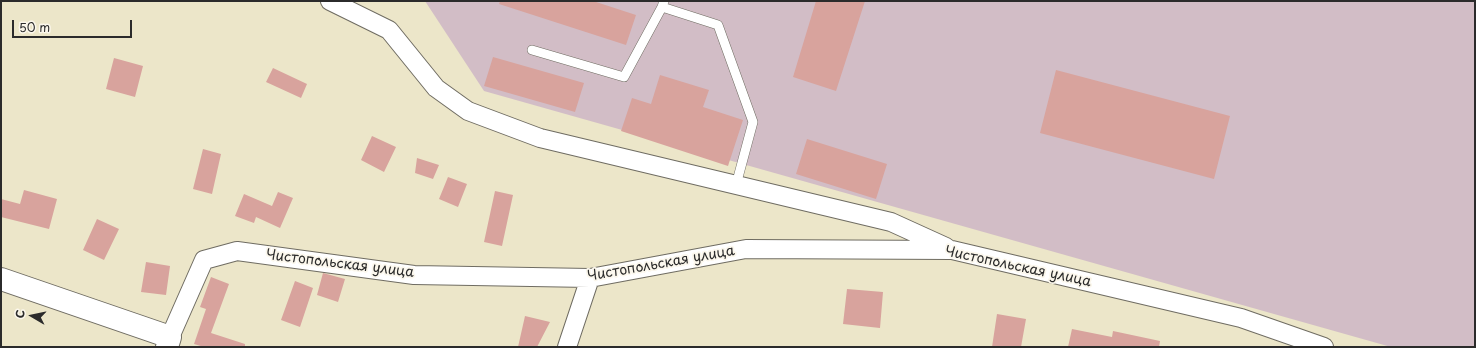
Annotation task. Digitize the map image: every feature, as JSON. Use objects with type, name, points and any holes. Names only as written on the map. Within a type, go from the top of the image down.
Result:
[{"type":"street","points":[[330,1],[389,30],[436,88],[468,111],[540,138],[891,222],[952,250]]},
{"type":"street","name":"Чистопольская улица","points":[[1,279],[168,342],[204,260],[237,250],[414,275],[590,278],[746,249],[952,250],[1242,318],[1324,347]]},
{"type":"street","points":[[567,347],[590,278]]},
{"type":"lane","points":[[532,50],[624,77],[663,4],[718,25],[753,122],[736,185]]},
{"type":"shaded area","points":[[425,1],[1475,1],[1475,347],[1391,347],[484,91]]},
{"type":"building","points":[[500,1],[593,1],[636,15],[626,45],[499,4]]},
{"type":"building","points":[[816,1],[865,1],[836,91],[793,77]]},
{"type":"building","points":[[493,57],[584,83],[575,112],[484,86]]},
{"type":"building","points":[[114,58],[143,66],[135,97],[106,89]]},
{"type":"building","points":[[273,68],[307,84],[301,98],[266,82]]},
{"type":"building","points":[[1056,70],[1230,116],[1214,179],[1040,133]]},
{"type":"building","points":[[660,75],[709,90],[703,107],[743,120],[728,166],[621,131],[632,98],[651,104]]},
{"type":"building","points":[[372,136],[396,147],[384,172],[361,160]]},
{"type":"building","points":[[807,139],[887,164],[876,199],[796,174]]},
{"type":"building","points":[[203,149],[221,154],[212,194],[193,189]]},
{"type":"building","points":[[417,158],[439,165],[433,179],[415,173]]},
{"type":"building","points":[[448,177],[467,184],[458,207],[439,199]]},
{"type":"building","points":[[24,190],[57,199],[49,229],[1,217],[1,199],[20,204]]},
{"type":"building","points":[[495,191],[513,195],[502,246],[484,242]]},
{"type":"building","points":[[278,192],[293,198],[280,228],[256,217],[254,223],[235,216],[244,194],[272,206]]},
{"type":"building","points":[[97,219],[119,229],[104,260],[83,250]]},
{"type":"building","points":[[146,262],[170,266],[166,295],[141,292]]},
{"type":"building","points":[[323,273],[345,279],[338,302],[317,295]]},
{"type":"building","points":[[211,277],[229,284],[211,333],[245,344],[245,347],[204,347],[194,344],[206,309],[200,307]]},
{"type":"building","points":[[295,281],[313,288],[300,327],[281,320]]},
{"type":"building","points":[[847,289],[883,292],[880,328],[843,324]]},
{"type":"building","points":[[997,314],[1026,319],[1021,347],[992,347]]},
{"type":"building","points":[[525,316],[550,322],[537,347],[518,347]]},
{"type":"building","points":[[1072,329],[1112,337],[1113,331],[1160,341],[1159,347],[1068,347]]}]
